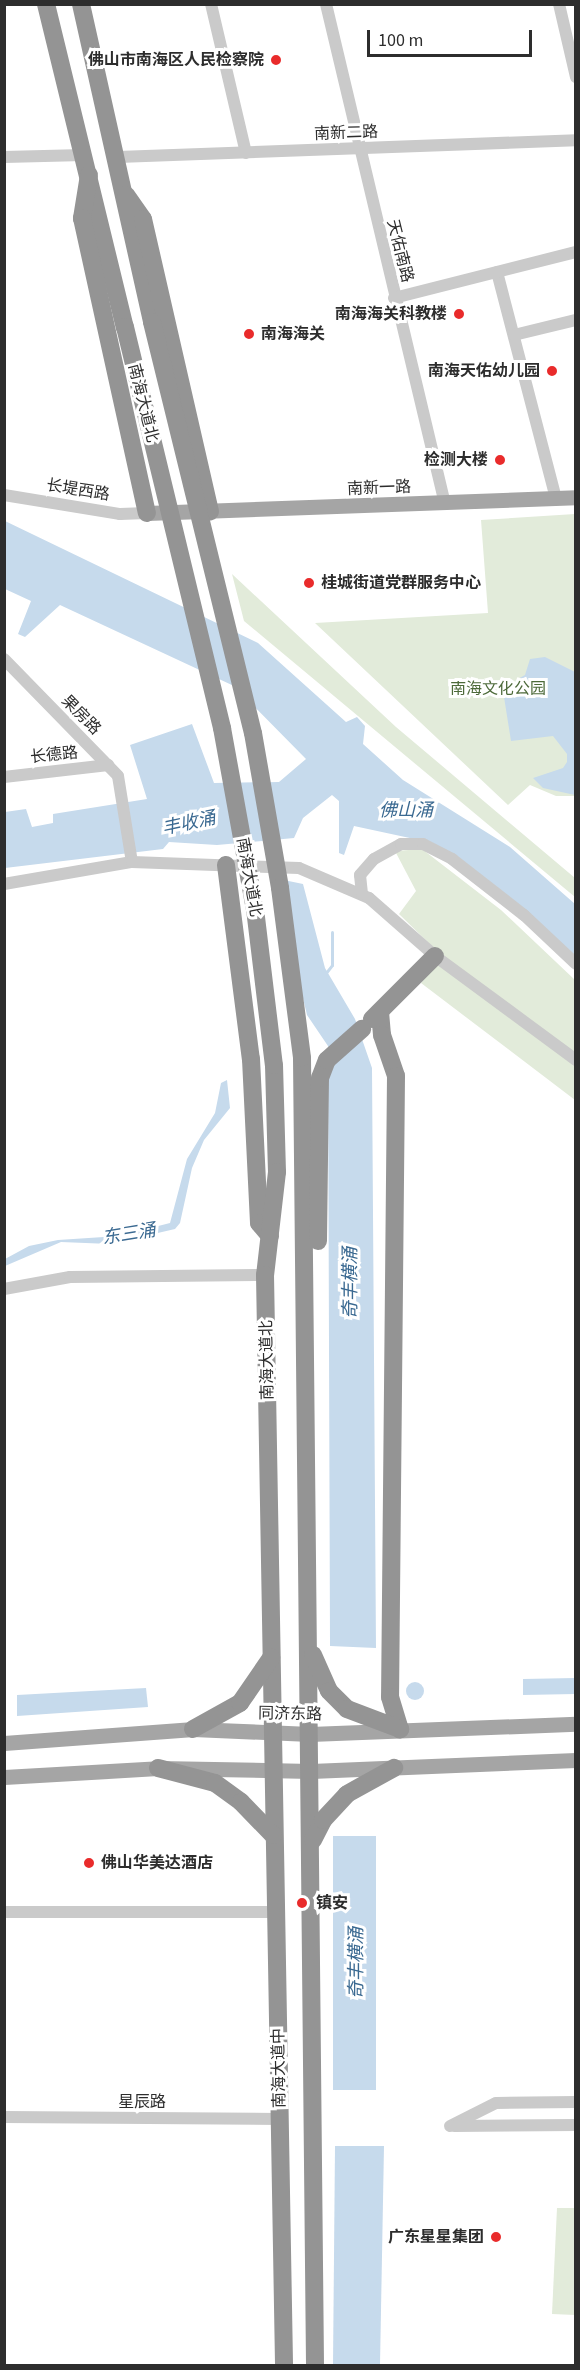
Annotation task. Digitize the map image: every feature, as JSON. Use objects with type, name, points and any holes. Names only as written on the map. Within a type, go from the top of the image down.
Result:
[{"type":"highway","name":"南海大道北","points":[[46,4],[222,728],[255,909],[274,1065],[277,1172],[265,1275],[271,1770]]},
{"type":"highway","name":"南海大道北","points":[[81,4],[118,157],[152,322],[253,734],[280,888],[302,1058],[311,1771]]},
{"type":"highway","points":[[89,175],[82,218],[147,513]]},
{"type":"highway","points":[[126,195],[143,219],[210,511]]},
{"type":"highway","points":[[226,865],[251,1059],[259,1223],[270,1236]]},
{"type":"highway","points":[[306,1276],[317,1253],[320,1078],[327,1060],[380,1012],[435,956]]},
{"type":"highway","points":[[380,1012],[382,1035],[396,1076],[390,1697],[400,1729]]},
{"type":"highway","points":[[309,1648],[329,1691],[347,1709],[400,1729]]},
{"type":"highway","points":[[193,1729],[240,1702],[271,1658]]},
{"type":"highway","points":[[158,1768],[215,1783],[242,1802],[273,1835]]},
{"type":"highway","points":[[312,1842],[323,1820],[348,1794],[394,1768]]},
{"type":"highway","name":"南海大道中","points":[[271,1770],[284,2366]]},
{"type":"highway","name":"南海大道中","points":[[311,1771],[315,2357]]},
{"type":"highway","points":[[284,2340],[315,2357]]},
{"type":"main road","name":"南新一路","points":[[147,513],[445,504],[576,497]]},
{"type":"main road","name":"同济东路","points":[[4,1743],[193,1729],[310,1734],[576,1724]]},
{"type":"main road","points":[[4,1777],[158,1768],[311,1771],[576,1761]]},
{"type":"street","points":[[211,4],[246,153]]},
{"type":"street","name":"天佑南路","points":[[326,4],[358,149],[445,504]]},
{"type":"street","points":[[559,4],[576,77]]},
{"type":"street","name":"南新二路","points":[[118,157],[576,140]]},
{"type":"street","points":[[4,157],[84,154]]},
{"type":"street","points":[[394,298],[576,252]]},
{"type":"street","points":[[497,272],[556,498]]},
{"type":"street","points":[[514,335],[576,320]]},
{"type":"street","name":"长堤西路","points":[[4,495],[120,514],[147,513]]},
{"type":"street","name":"果房路","points":[[4,658],[118,776],[132,862]]},
{"type":"street","name":"长德路","points":[[4,777],[108,765]]},
{"type":"street","points":[[362,894],[360,875],[374,859],[401,844],[423,844],[452,859],[524,915],[576,964]]},
{"type":"street","points":[[4,884],[132,862],[299,868],[362,894],[435,956],[576,1060]]},
{"type":"street","points":[[4,1289],[70,1277],[265,1275]]},
{"type":"street","points":[[4,1912],[275,1912]]},
{"type":"street","points":[[576,2102],[496,2103],[450,2126],[576,2125]]},
{"type":"street","name":"星辰路","points":[[4,2117],[280,2119]]},
{"type":"green space","name":"南海文化公园","points":[[575,514],[575,796],[556,796],[530,785],[508,805],[315,623],[488,613],[481,520]]},
{"type":"green space","points":[[232,574],[396,727],[575,878],[575,897],[244,621]]},
{"type":"green space","points":[[422,849],[501,910],[575,980],[575,1100],[421,983],[442,956],[399,914],[416,891],[395,851]]},
{"type":"green space","points":[[557,2208],[575,2208],[575,2315],[552,2314]]},
{"type":"water","points":[[5,521],[258,643],[346,722],[357,717],[365,726],[363,744],[403,780],[510,847],[575,904],[575,959],[433,843],[354,826],[344,855],[339,853],[339,801],[332,795],[303,818],[294,838],[217,845],[169,842],[163,849],[5,868],[5,812],[26,809],[32,827],[53,823],[53,814],[147,799],[130,745],[192,724],[214,783],[279,782],[306,759],[234,686],[60,605],[25,637],[18,634],[31,601],[5,589]]},
{"type":"water","points":[[545,657],[575,672],[575,795],[543,788],[533,778],[563,768],[567,762],[567,754],[553,736],[511,741],[504,697],[516,694],[518,679],[525,675],[530,659]]},
{"type":"water","points":[[274,878],[303,884],[325,968],[355,1019],[372,1068],[376,1648],[330,1646],[328,1046],[307,1015]]},
{"type":"water","name":"东三涌","points":[[227,1080],[230,1108],[204,1140],[192,1168],[180,1223],[175,1229],[110,1244],[61,1242],[5,1266],[5,1259],[29,1246],[58,1240],[119,1236],[170,1223],[187,1159],[215,1113],[221,1083]]},
{"type":"water","points":[[575,1678],[575,1694],[523,1695],[523,1679]]},
{"type":"water","points":[[415,1682],[421,1685],[424,1691],[421,1697],[415,1700],[409,1697],[406,1691],[409,1685]]},
{"type":"water","points":[[146,1688],[148,1707],[17,1716],[17,1695]]},
{"type":"water","points":[[333,1836],[376,1836],[376,2090],[333,2090]]},
{"type":"water","points":[[335,2146],[384,2146],[380,2365],[333,2365]]},
{"type":"waterway","name":"奇丰横涌","points":[[325,974],[332,965],[332,932]]},
{"type":"place","name":"佛山市南海区人民检察院","points":[[276,60]]},
{"type":"place","name":"南海海关科教楼","points":[[459,314]]},
{"type":"place","name":"南海海关","points":[[249,334]]},
{"type":"place","name":"南海天佑幼儿园","points":[[552,371]]},
{"type":"place","name":"检测大楼","points":[[500,460]]},
{"type":"place","name":"桂城街道党群服务中心","points":[[309,583]]},
{"type":"place","name":"佛山华美达酒店","points":[[89,1863]]},
{"type":"place","name":"镇安","points":[[302,1903]]},
{"type":"place","name":"广东星星集团","points":[[496,2237]]},
{"type":"water label","name":"佛山涌","points":[[406,811]]},
{"type":"water label","name":"丰收涌","points":[[189,824]]}]
